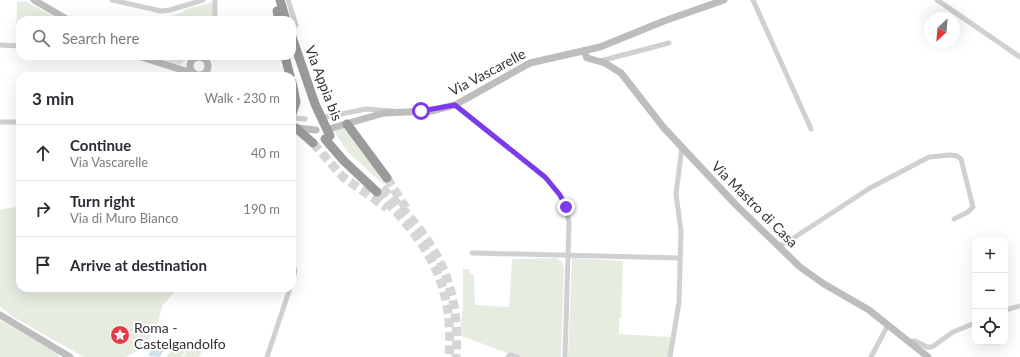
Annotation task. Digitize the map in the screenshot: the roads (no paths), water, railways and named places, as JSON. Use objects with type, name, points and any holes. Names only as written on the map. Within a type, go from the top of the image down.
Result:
[{"type":"highway","points":[[273,0],[279,16]]},
{"type":"highway","points":[[280,0],[285,16]]},
{"type":"highway","name":"Via Appia bis","points":[[296,49],[314,104],[329,134]]},
{"type":"highway","points":[[286,60],[289,72]]},
{"type":"highway","name":"Via Appia bis","points":[[293,60],[310,108],[350,159],[380,190]]},
{"type":"highway","points":[[347,124],[387,178]]},
{"type":"highway","points":[[296,129],[313,143]]},
{"type":"street","points":[[34,0],[61,16]]},
{"type":"street","points":[[112,0],[161,11],[170,10],[203,0]]},
{"type":"street","points":[[215,0],[216,16]]},
{"type":"street","points":[[288,0],[293,16]]},
{"type":"street","name":"Via Vascarelle","points":[[329,134],[347,124],[384,113],[431,110],[455,105],[530,63],[584,51],[620,40],[663,18],[724,0]]},
{"type":"street","points":[[754,0],[811,129]]},
{"type":"street","points":[[937,0],[1020,57]]},
{"type":"street","points":[[600,61],[669,43]]},
{"type":"street","points":[[0,45],[16,46]]},
{"type":"street","name":"Via Mastro di Casa","points":[[584,51],[587,58],[600,61],[614,68],[626,78],[651,112],[682,147],[778,246],[810,275],[865,308],[928,357]]},
{"type":"street","points":[[150,60],[187,72]]},
{"type":"street","points":[[167,66],[182,67],[192,60]]},
{"type":"street","points":[[192,60],[191,71],[192,72]]},
{"type":"street","points":[[204,72],[207,61]]},
{"type":"street","points":[[207,61],[211,72]]},
{"type":"street","points":[[455,105],[545,177],[563,200],[568,211],[569,254],[565,357]]},
{"type":"street","points":[[326,117],[373,108],[398,112]]},
{"type":"street","points":[[296,118],[305,119]]},
{"type":"street","points":[[0,122],[16,122]]},
{"type":"street","points":[[296,127],[316,130]]},
{"type":"street","points":[[670,357],[678,310],[681,231],[676,194],[682,147]]},
{"type":"street","points":[[778,246],[795,237],[875,185],[920,160],[936,156],[957,156],[961,159],[965,169],[973,207],[968,212],[954,220]]},
{"type":"street","points":[[472,253],[569,254],[680,258]]},
{"type":"street","points":[[267,357],[289,292]]},
{"type":"street","points":[[1008,309],[1020,306]]},
{"type":"street","points":[[0,316],[70,357]]},
{"type":"street","points":[[909,341],[915,341],[927,347],[932,347],[953,332],[972,324]]},
{"type":"street","points":[[870,357],[888,325]]},
{"type":"street","points":[[508,357],[510,354],[516,357]]},
{"type":"water","points":[[157,338],[168,343],[160,357],[148,356]]},
{"type":"tunnel","points":[[313,143],[343,177],[387,208]]},
{"type":"tunnel","points":[[387,178],[406,208]]},
{"type":"tunnel","points":[[382,188],[417,225],[441,264],[449,284],[454,306],[456,357]]},
{"type":"tunnel","points":[[377,192],[395,211],[424,247],[434,266],[442,285],[447,307],[449,357]]},
{"type":"place","name":"Roma - Castelgandolfo","points":[[120,335]]}]
